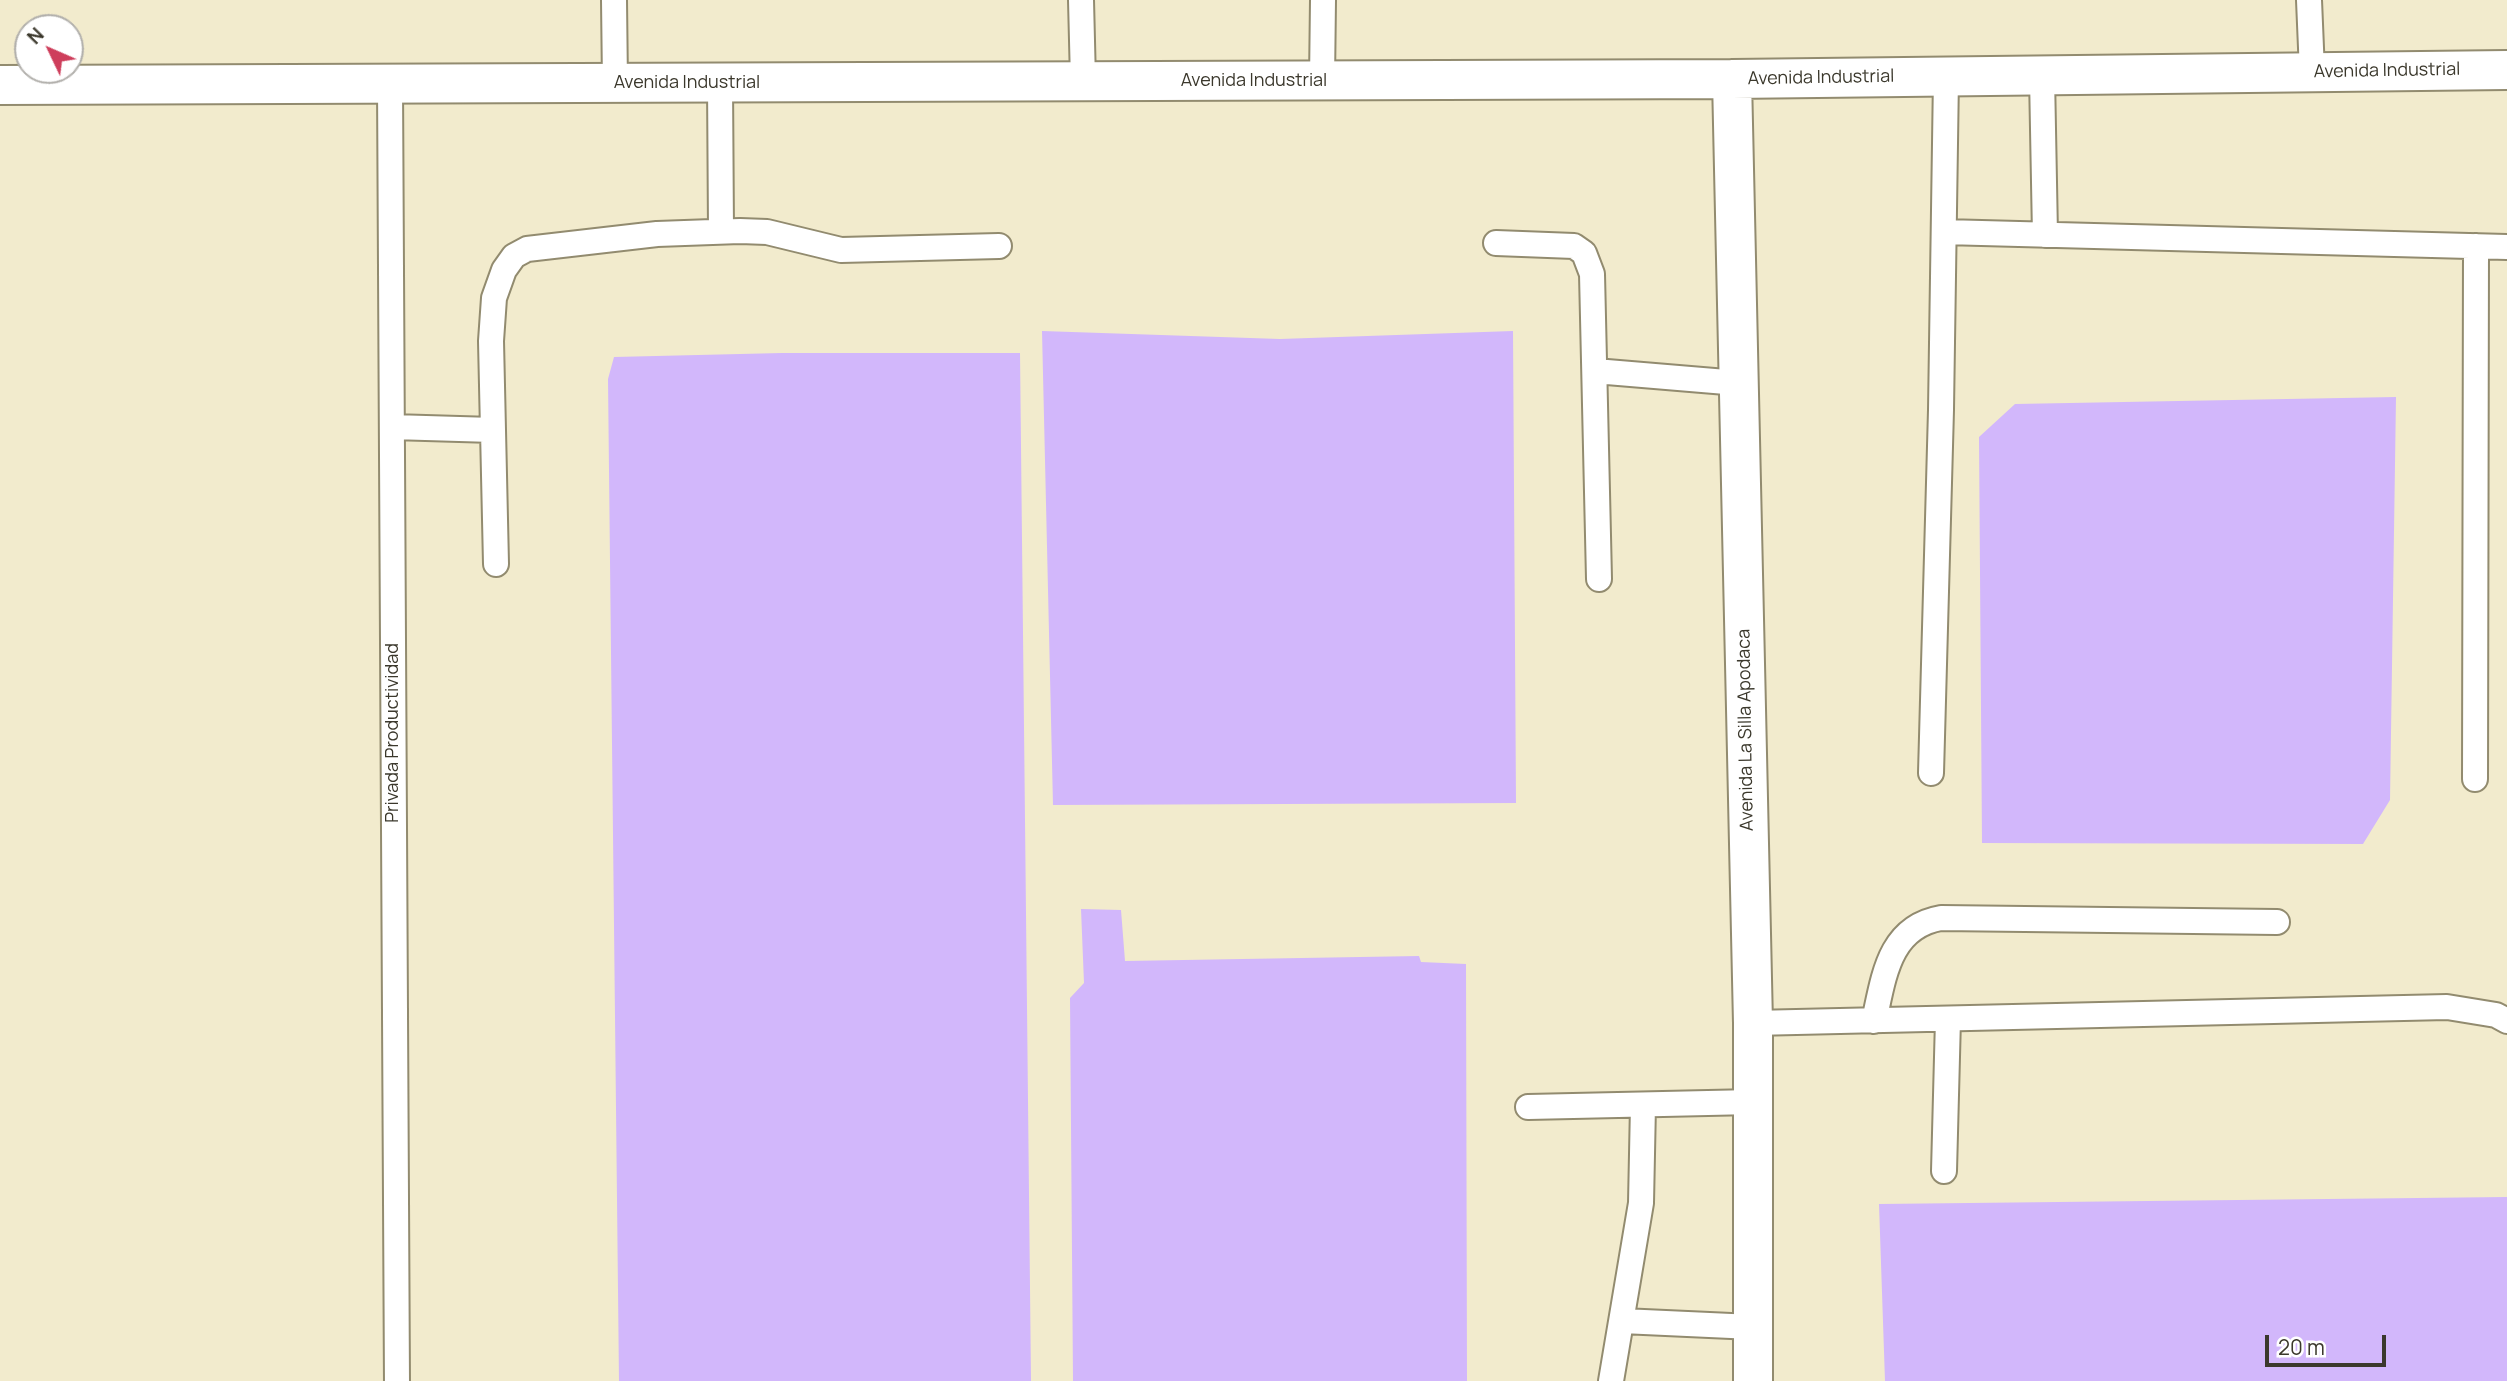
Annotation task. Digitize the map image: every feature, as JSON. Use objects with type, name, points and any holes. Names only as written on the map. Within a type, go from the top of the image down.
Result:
[{"type":"street","name":"Avenida Industrial","points":[[0,85],[1732,79],[2507,70]]},
{"type":"street","name":"Avenida La Silla Apodaca","points":[[1732,79],[1753,1023],[1754,1381]]},
{"type":"lane","points":[[614,0],[615,83]]},
{"type":"lane","points":[[1081,0],[1083,81]]},
{"type":"lane","points":[[1322,81],[1323,0]]},
{"type":"lane","points":[[2309,0],[2312,72]]},
{"type":"lane","points":[[2042,76],[2045,235]]},
{"type":"lane","points":[[1931,773],[1946,77]]},
{"type":"lane","points":[[720,83],[721,231]]},
{"type":"lane","name":"Privada Productividad","points":[[390,84],[397,1381]]},
{"type":"lane","points":[[496,564],[491,341],[494,298],[504,270],[514,256],[527,249],[657,234],[721,231],[767,232],[841,250],[999,246]]},
{"type":"lane","points":[[1944,232],[2507,247]]},
{"type":"lane","points":[[1496,243],[1574,246],[1584,253],[1591,274],[1599,579]]},
{"type":"lane","points":[[2475,779],[2476,246]]},
{"type":"lane","points":[[1595,371],[1738,383]]},
{"type":"lane","points":[[391,427],[493,430]]},
{"type":"lane","points":[[1874,1021],[1885,971],[1904,934],[1924,921],[1941,918],[2277,922]]},
{"type":"lane","points":[[1753,1023],[2447,1007],[2496,1015],[2507,1021]]},
{"type":"lane","points":[[1944,1171],[1948,1019]]},
{"type":"lane","points":[[1528,1107],[1753,1102]]},
{"type":"lane","points":[[1611,1381],[1641,1203],[1643,1105]]},
{"type":"lane","points":[[1622,1321],[1753,1327]]},
{"type":"building","points":[[1042,331],[1280,339],[1513,331],[1516,803],[1053,805]]},
{"type":"building","points":[[782,353],[1020,353],[1031,1381],[619,1381],[608,379],[614,357]]},
{"type":"building","points":[[2396,397],[2390,800],[2363,844],[1982,843],[1979,437],[2015,404]]},
{"type":"building","points":[[1081,909],[1121,910],[1125,961],[1419,956],[1421,962],[1466,964],[1467,1381],[1073,1381],[1070,998],[1084,983]]},
{"type":"building","points":[[2507,1197],[2507,1381],[1885,1381],[1879,1204]]}]
